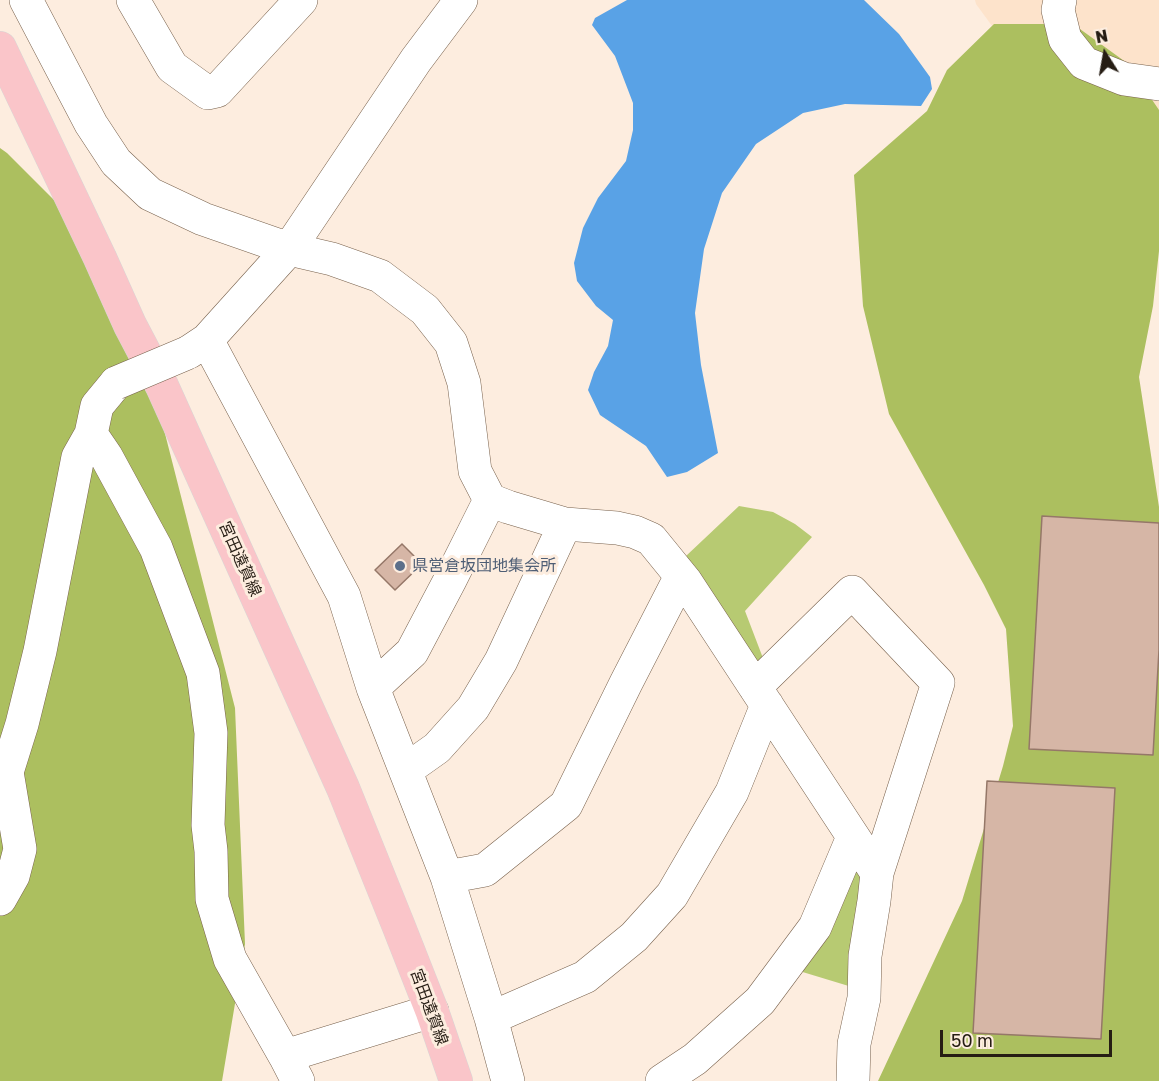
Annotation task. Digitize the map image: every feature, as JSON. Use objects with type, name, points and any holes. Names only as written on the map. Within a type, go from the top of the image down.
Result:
[{"type":"main road","name":"宮田遠賀線","points":[[0,48],[130,325],[162,386],[338,777],[432,1011],[456,1081]]},
{"type":"street","points":[[26,0],[91,124],[116,162],[150,194],[202,219],[289,249],[332,259],[380,276],[425,310],[451,343],[464,383],[475,471],[490,500],[565,524],[617,528],[651,539],[681,576],[876,873]]},
{"type":"street","points":[[134,0],[172,67],[208,93],[217,91],[301,0]]},
{"type":"street","points":[[0,899],[13,876],[20,849],[7,771],[22,724],[40,651],[78,457],[91,434],[98,406],[116,383],[197,346],[289,249],[404,77],[459,0]]},
{"type":"street","points":[[1060,0],[1058,10],[1065,39],[1084,63],[1124,79],[1159,84]]},
{"type":"street","points":[[197,346],[344,596],[374,688],[447,877],[508,1081]]},
{"type":"street","points":[[91,434],[106,456],[156,548],[203,673],[211,733],[208,825],[212,899],[230,959],[291,1068],[432,1011]]},
{"type":"street","points":[[374,688],[412,652],[490,500]]},
{"type":"street","points":[[406,770],[437,748],[473,708],[501,661],[565,524]]},
{"type":"street","points":[[447,877],[485,870],[566,805],[681,576]]},
{"type":"street","points":[[491,1018],[585,977],[634,937],[672,895],[732,792],[761,696],[852,592],[938,683],[876,873],[865,956],[864,998],[854,1044],[853,1081]]},
{"type":"street","points":[[662,1081],[695,1059],[760,1001],[815,927],[853,837]]},
{"type":"shaded area","points":[[975,0],[1159,0],[1159,139],[1036,86]]},
{"type":"green space","points":[[994,24],[1073,24],[1127,63],[1159,110],[1159,251],[1153,306],[1139,377],[1159,507],[1159,1081],[878,1081],[962,901],[1013,726],[1006,629],[889,414],[863,306],[854,175],[927,111],[947,70]]},
{"type":"green space","points":[[0,148],[77,223],[148,367],[235,708],[245,944],[222,1081],[0,1081]]},
{"type":"green space","points":[[739,506],[773,512],[812,537],[745,611],[766,666],[753,669],[686,556]]},
{"type":"green space","points":[[858,870],[862,878],[852,987],[796,970],[840,887]]},
{"type":"water","points":[[627,0],[864,0],[899,34],[930,77],[932,89],[921,106],[845,104],[803,113],[756,144],[722,193],[704,249],[695,313],[701,365],[718,453],[687,472],[667,477],[646,446],[600,415],[588,390],[594,372],[608,346],[613,320],[596,306],[577,281],[574,263],[583,228],[598,198],[626,161],[633,130],[633,103],[615,56],[592,25],[595,18]]},
{"type":"building","points":[[1042,516],[1159,523],[1159,650],[1153,755],[1029,749]]},
{"type":"building","points":[[402,544],[422,564],[395,590],[375,570]]},
{"type":"building","points":[[987,781],[1115,788],[1101,1039],[973,1033]]},
{"type":"place","name":"県営倉坂団地集会所","points":[[400,566]]}]
